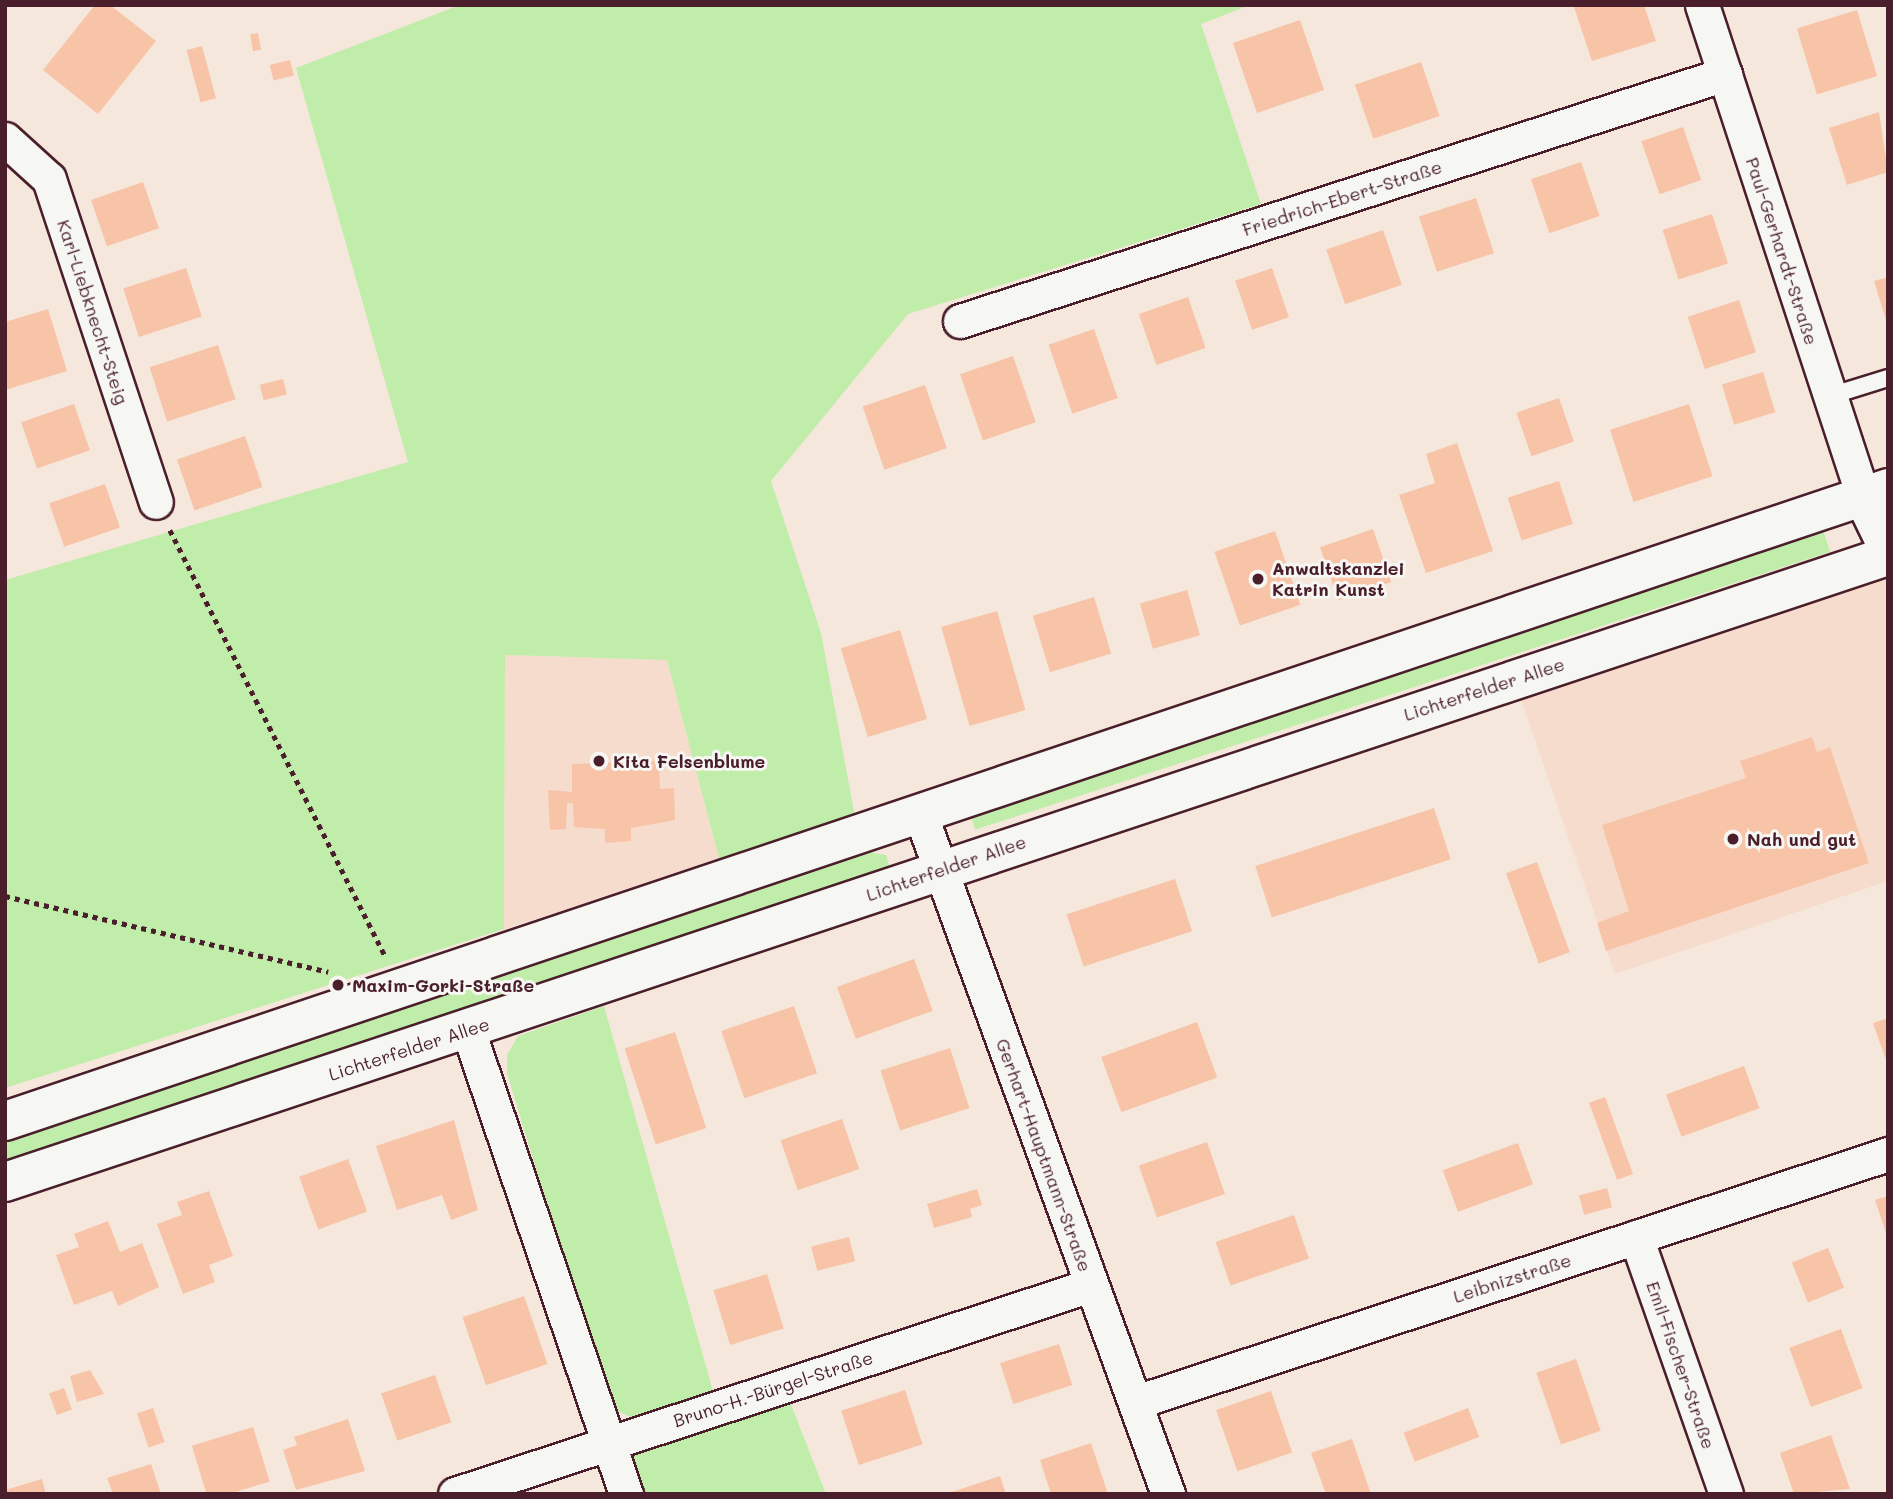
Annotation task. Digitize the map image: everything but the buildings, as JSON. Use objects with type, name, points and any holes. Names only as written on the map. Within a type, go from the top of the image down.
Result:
[{"type":"main road","points":[[5,1121],[921,816],[1875,492],[1888,548]]},
{"type":"main road","name":"Lichterfelder Allee","points":[[5,1182],[1888,556]]},
{"type":"street","name":"Paul-Gerhardt-Straße","points":[[1702,5],[1830,396],[1875,492]]},
{"type":"street","name":"Friedrich-Ebert-Straße","points":[[960,321],[1725,74]]},
{"type":"street","name":"Karl-Liebknecht-Steig","points":[[5,139],[49,179],[156,502]]},
{"type":"street","name":"Gerhart-Hauptmann-Straße","points":[[921,816],[1168,1494]]},
{"type":"street","points":[[468,1030],[625,1494]]},
{"type":"street","name":"Leibnizstraße","points":[[1136,1402],[1888,1154]]},
{"type":"street","name":"Emil-Fischer-Straße","points":[[1636,1237],[1726,1494]]},
{"type":"street","name":"Bruno-H.-Bürgel-Straße","points":[[454,1494],[1091,1285]]},
{"type":"lane","points":[[1830,396],[1888,378]]},
{"type":"path","points":[[156,502],[391,966],[396,991]]},
{"type":"path","points":[[5,896],[342,976]]},
{"type":"shaded area","points":[[1888,579],[1888,881],[1615,974],[1520,696]]},
{"type":"shaded area","name":"Kita Felsenblume","points":[[505,655],[667,660],[720,862],[504,929]]},
{"type":"green space","points":[[460,5],[1250,5],[1201,24],[1261,204],[908,314],[771,481],[821,633],[855,817],[720,862],[667,660],[505,655],[504,929],[5,1088],[5,580],[408,462],[296,68]]},
{"type":"green space","points":[[1823,530],[1830,552],[975,830],[968,808]]},
{"type":"green space","points":[[860,851],[886,855],[890,868],[5,1160],[5,1136]]},
{"type":"green space","points":[[604,1006],[713,1391],[633,1418],[608,1407],[507,1073],[507,1055],[518,1036]]},
{"type":"green space","points":[[788,1397],[826,1494],[637,1494],[627,1467],[633,1449]]},
{"type":"place","name":"Anwaltskanzlei Katrin Kunst","points":[[1258,579]]},
{"type":"place","name":"Kita Felsenblume","points":[[599,761]]},
{"type":"place","name":"Nah und gut","points":[[1733,839]]},
{"type":"place","name":"Maxim-Gorki-Straße","points":[[338,985]]}]
